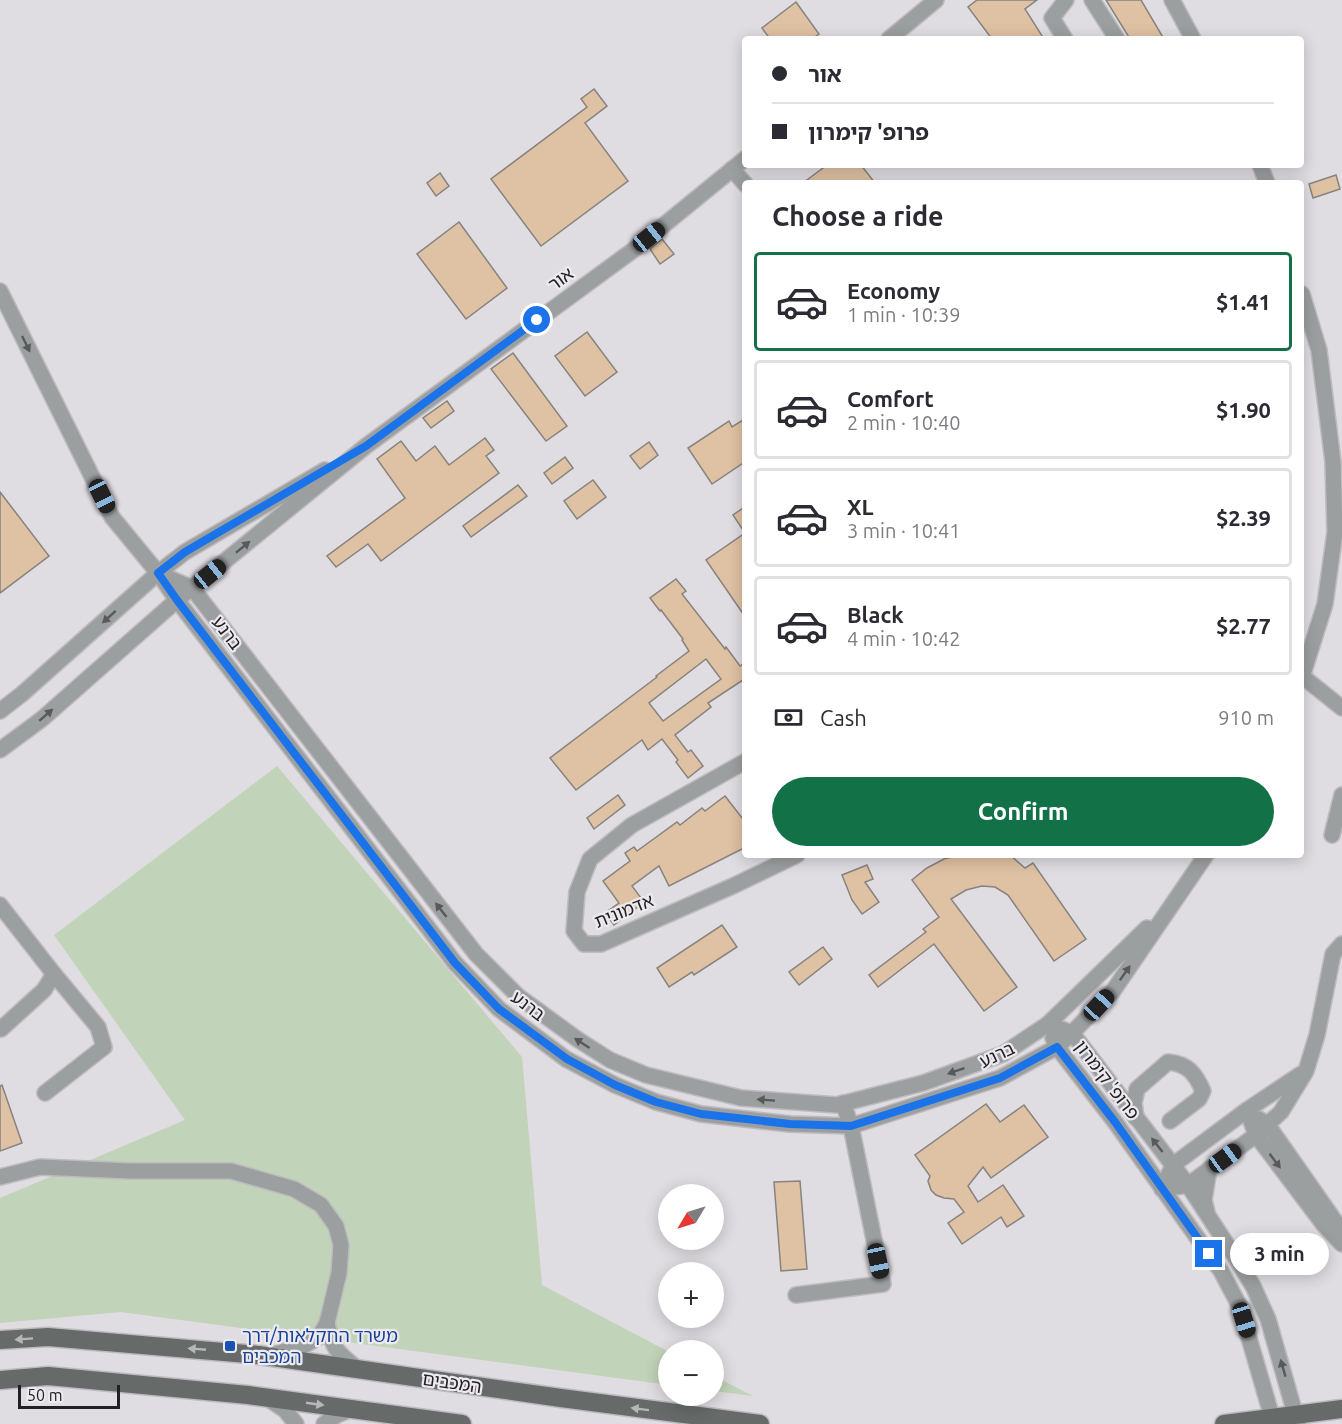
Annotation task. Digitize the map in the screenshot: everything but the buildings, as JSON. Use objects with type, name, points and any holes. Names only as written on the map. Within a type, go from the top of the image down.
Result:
[{"type":"main road","name":"המכבים","points":[[0,1340],[48,1337],[269,1356],[760,1424]]},
{"type":"main road","points":[[0,1380],[48,1376],[267,1398],[462,1424]]},
{"type":"main road","points":[[1224,1424],[1297,1419],[1342,1409]]},
{"type":"street","points":[[894,36],[936,0]]},
{"type":"street","points":[[1063,36],[1052,18],[1066,0]]},
{"type":"street","points":[[1092,0],[1115,36]]},
{"type":"street","points":[[1172,0],[1192,36]]},
{"type":"street","name":"אור","points":[[366,446],[632,251],[742,161]]},
{"type":"street","points":[[732,169],[742,180]]},
{"type":"street","points":[[0,291],[112,517],[135,550],[141,568],[140,582],[132,597]]},
{"type":"street","points":[[1304,301],[1319,350],[1333,462],[1338,531],[1325,604],[1304,670]]},
{"type":"street","points":[[0,711],[185,552],[366,446]]},
{"type":"street","points":[[0,750],[42,719],[177,600],[366,446]]},
{"type":"street","points":[[112,517],[158,573]]},
{"type":"street","name":"ברנע","points":[[158,573],[192,588],[476,954],[518,996],[577,1039],[610,1060],[646,1075],[741,1098],[837,1105],[923,1083],[1003,1054],[1048,1024],[1137,939],[1180,893]]},
{"type":"street","name":"ברנע","points":[[158,573],[455,963],[499,1009],[567,1059],[615,1085],[656,1102],[701,1114],[790,1124],[851,1126],[1000,1078],[1057,1047],[1113,991],[1204,858]]},
{"type":"street","points":[[1304,678],[1342,708]]},
{"type":"street","name":"אדמונית","points":[[742,763],[632,825],[591,860],[577,891],[574,930],[584,944],[601,944],[791,858]]},
{"type":"street","points":[[1332,835],[1342,795]]},
{"type":"street","points":[[0,905],[98,1027],[104,1047],[45,1093]]},
{"type":"street","points":[[1162,1189],[1188,1185],[1256,1135],[1281,1112],[1306,1071],[1339,953]]},
{"type":"street","points":[[1,1029],[44,990],[54,974]]},
{"type":"street","points":[[518,1023],[530,1005]]},
{"type":"street","name":"פרופ' קימרון","points":[[1048,1024],[1072,1034],[1188,1185],[1237,1260],[1253,1286],[1268,1319],[1297,1419]]},
{"type":"street","name":"פרופ' קימרון","points":[[1048,1024],[1057,1047],[1115,1122],[1221,1271],[1240,1307],[1273,1421]]},
{"type":"street","points":[[1136,1118],[1134,1103],[1137,1089],[1168,1062],[1181,1063],[1196,1077],[1203,1091],[1199,1100],[1170,1121]]},
{"type":"street","points":[[1162,1189],[1173,1165],[1247,1110],[1306,1071]]},
{"type":"street","points":[[796,1295],[883,1284],[851,1126],[843,1103]]},
{"type":"street","points":[[1247,1110],[1268,1124],[1342,1231]]},
{"type":"street","points":[[1247,1110],[1256,1135],[1324,1225],[1342,1244]]},
{"type":"street","points":[[0,1177],[40,1167],[130,1171],[231,1171],[294,1189],[321,1205],[336,1226],[341,1245],[339,1273],[327,1323],[319,1337],[305,1345],[269,1356]]},
{"type":"street","points":[[1209,1169],[1204,1200],[1209,1218]]},
{"type":"street","points":[[327,1323],[330,1338],[338,1353],[358,1369]]},
{"type":"street","points":[[267,1398],[285,1410],[297,1424]]},
{"type":"street","points":[[324,1424],[337,1414],[351,1409]]},
{"type":"green space","points":[[277,766],[522,1057],[542,1285],[658,1346],[658,1384],[121,1312],[0,1323],[0,1198],[185,1120],[54,935]]},
{"type":"green space","points":[[724,1381],[753,1396],[724,1392]]},
{"type":"place","name":"משרד החקלאות/דרך המכבים","points":[[230,1346]]},
{"type":"route","points":[[537,320],[366,446],[185,552],[158,573],[177,600],[455,963],[499,1009],[567,1059],[615,1085],[656,1102],[701,1114],[790,1124],[851,1126],[1000,1078],[1057,1047],[1115,1122],[1209,1254]]}]
